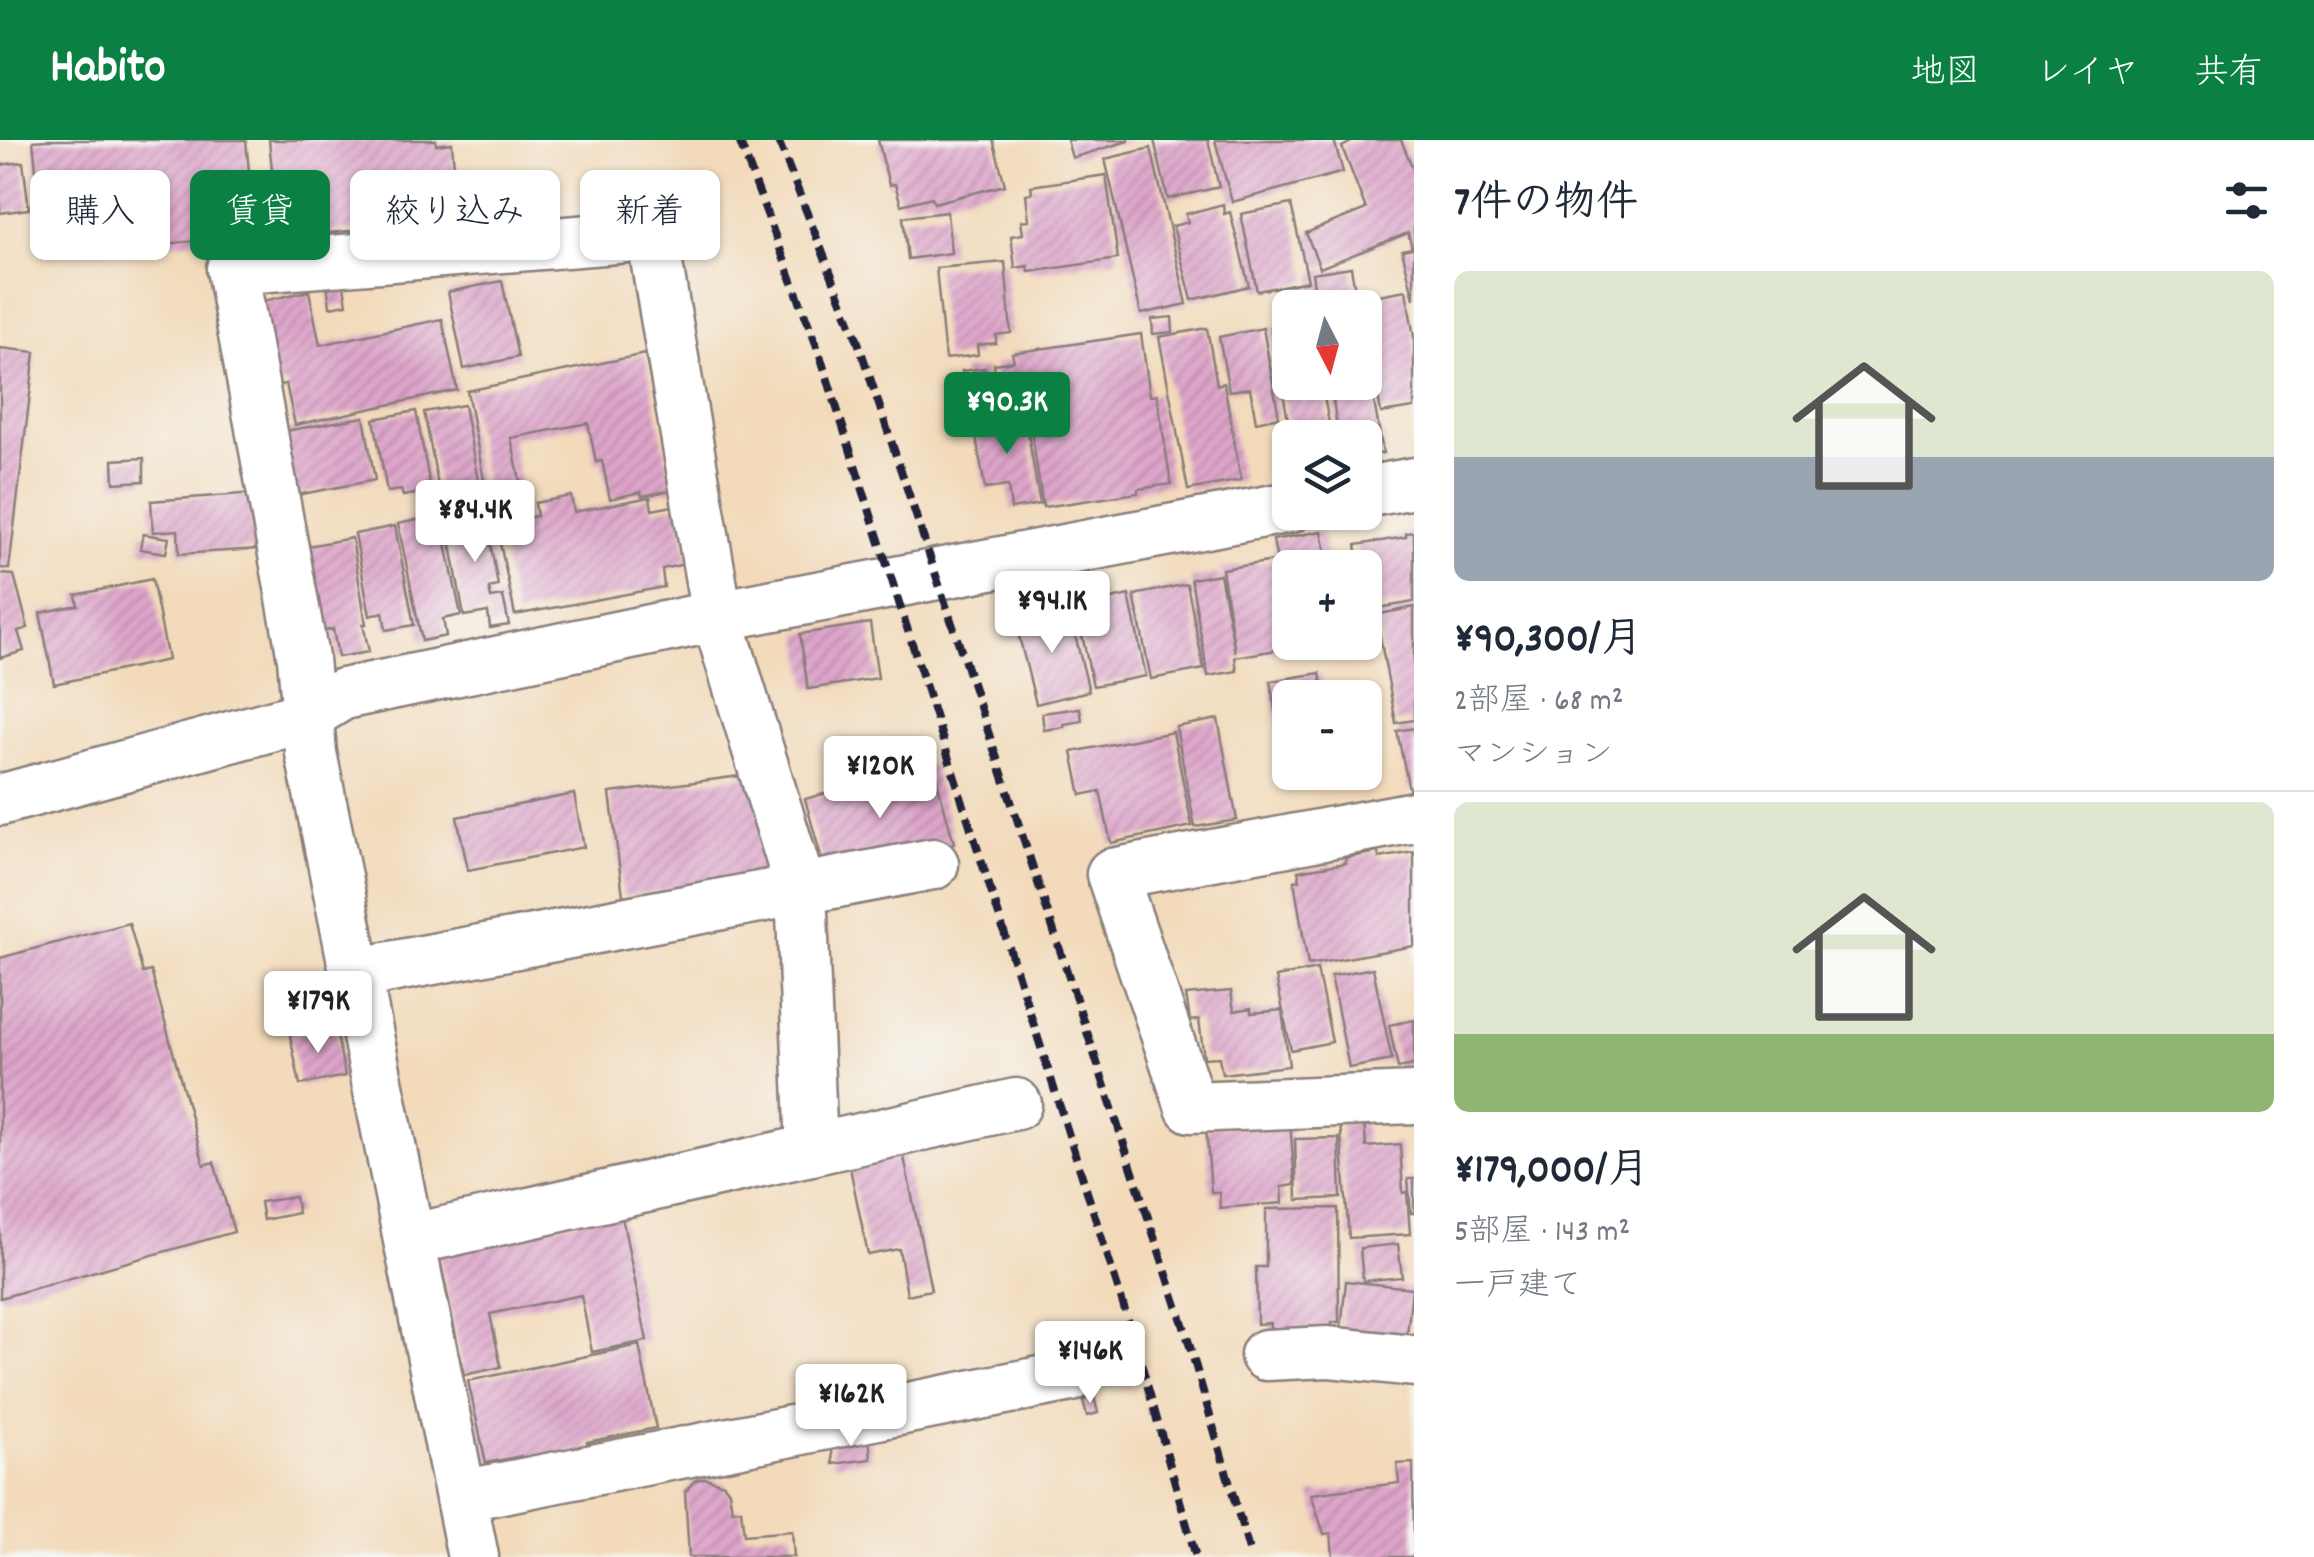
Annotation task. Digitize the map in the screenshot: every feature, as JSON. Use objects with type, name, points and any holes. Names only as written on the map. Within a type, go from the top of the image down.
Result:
[{"type":"street","points":[[473,1557],[311,753],[304,658],[232,269],[652,235],[717,616],[801,890],[812,1150]]},
{"type":"street","points":[[1382,489],[1414,483]]},
{"type":"street","points":[[0,800],[307,716],[343,694],[717,616],[1272,510]]},
{"type":"street","points":[[1414,817],[1112,874],[1192,1107],[1414,1098]]},
{"type":"street","points":[[354,974],[933,864]]},
{"type":"street","points":[[409,1240],[1016,1104]]},
{"type":"street","points":[[1266,1355],[1328,1352],[1414,1361]]},
{"type":"street","points":[[460,1496],[1070,1376]]},
{"type":"building","points":[[246,140],[249,170],[190,170],[190,242],[170,244],[170,170],[36,170],[33,141]]},
{"type":"building","points":[[269,140],[436,140],[436,145],[452,143],[454,170],[350,170],[350,231],[330,233],[330,170],[272,170]]},
{"type":"building","points":[[878,140],[993,140],[1005,185],[934,203],[932,197],[901,205],[895,184],[889,185]]},
{"type":"building","points":[[1067,140],[1128,140],[1128,141],[1072,158]]},
{"type":"building","points":[[1154,140],[1208,140],[1219,187],[1168,199]]},
{"type":"building","points":[[1215,140],[1334,140],[1343,172],[1232,202]]},
{"type":"building","points":[[1355,140],[1401,140],[1414,171],[1414,299],[1402,250],[1412,248],[1408,233],[1320,268],[1306,233],[1366,209],[1342,147]]},
{"type":"building","points":[[1151,148],[1187,304],[1141,314],[1105,159]]},
{"type":"building","points":[[23,162],[29,209],[0,213],[0,165]]},
{"type":"building","points":[[1106,175],[1118,259],[1029,272],[1028,266],[1015,268],[1011,236],[1023,234],[1021,221],[1029,220],[1026,194],[1032,193],[1031,186]]},
{"type":"building","points":[[1223,204],[1224,214],[1230,212],[1249,286],[1192,300],[1173,226],[1188,222],[1186,214]]},
{"type":"building","points":[[1291,204],[1308,281],[1257,291],[1241,214]]},
{"type":"building","points":[[947,212],[951,253],[908,259],[903,217]]},
{"type":"building","points":[[1005,262],[1011,333],[996,335],[996,343],[977,345],[978,355],[945,359],[936,268]]},
{"type":"building","points":[[1351,267],[1355,290],[1314,290],[1312,273]]},
{"type":"building","points":[[343,280],[347,304],[330,307],[327,283]]},
{"type":"building","points":[[502,281],[518,357],[464,369],[448,292]]},
{"type":"building","points":[[1406,290],[1414,337],[1414,408],[1381,413],[1379,400],[1382,400],[1382,294]]},
{"type":"building","points":[[309,291],[320,345],[442,319],[457,390],[295,425],[286,384],[272,386],[254,303]]},
{"type":"building","points":[[1172,317],[1173,332],[1153,334],[1152,319]]},
{"type":"building","points":[[1207,328],[1217,385],[1224,383],[1241,480],[1188,490],[1159,337]]},
{"type":"building","points":[[1263,328],[1272,400],[1276,400],[1279,417],[1256,422],[1250,388],[1229,391],[1219,337]]},
{"type":"building","points":[[1141,334],[1150,396],[1157,394],[1171,484],[1138,489],[1138,493],[1043,507],[1027,402],[1020,403],[1019,395],[999,398],[994,364],[1014,361],[1012,353]]},
{"type":"building","points":[[0,348],[35,352],[9,569],[0,568]]},
{"type":"building","points":[[645,354],[673,490],[610,499],[602,461],[596,462],[588,423],[511,438],[527,514],[492,522],[467,391]]},
{"type":"building","points":[[985,368],[986,385],[964,387],[962,371]]},
{"type":"building","points":[[1284,400],[1325,400],[1328,420],[1288,420]]},
{"type":"building","points":[[1333,400],[1374,400],[1377,420],[1336,420]]},
{"type":"building","points":[[464,405],[480,492],[441,501],[424,412]]},
{"type":"building","points":[[1024,410],[1040,504],[1011,509],[1008,486],[985,489],[973,418]]},
{"type":"building","points":[[416,411],[431,491],[403,496],[401,490],[387,492],[374,419]]},
{"type":"building","points":[[364,417],[375,480],[292,496],[285,431]]},
{"type":"building","points":[[144,458],[144,481],[114,483],[113,460]]},
{"type":"building","points":[[255,493],[258,549],[179,554],[178,530],[153,532],[151,501]]},
{"type":"building","points":[[571,496],[574,512],[650,497],[652,510],[678,505],[689,563],[662,569],[664,587],[515,615],[496,524],[537,516],[535,503]]},
{"type":"building","points":[[484,506],[498,586],[489,588],[491,598],[503,596],[509,625],[490,628],[488,612],[464,616],[445,513]]},
{"type":"building","points":[[440,515],[461,615],[443,619],[446,636],[422,641],[398,524]]},
{"type":"building","points":[[395,526],[414,625],[386,630],[383,612],[370,616],[355,534]]},
{"type":"building","points":[[1322,531],[1326,550],[1275,550],[1273,540]]},
{"type":"building","points":[[1414,532],[1414,602],[1382,607],[1382,550],[1357,550],[1356,545],[1406,537],[1406,533]]},
{"type":"building","points":[[143,534],[169,538],[166,553],[140,549]]},
{"type":"building","points":[[352,538],[369,652],[338,657],[333,629],[324,631],[308,546]]},
{"type":"building","points":[[1272,561],[1272,651],[1235,657],[1237,671],[1208,676],[1191,579],[1220,574],[1235,652],[1222,569]]},
{"type":"building","points":[[0,574],[14,575],[28,628],[18,631],[24,651],[0,658]]},
{"type":"building","points":[[152,579],[168,660],[54,684],[40,613],[78,605],[76,595]]},
{"type":"building","points":[[1187,584],[1204,669],[1151,679],[1134,595]]},
{"type":"building","points":[[1129,595],[1146,676],[1093,686],[1076,607]]},
{"type":"building","points":[[1068,607],[1089,691],[1036,704],[1015,620]]},
{"type":"building","points":[[1414,607],[1414,720],[1396,723],[1382,647],[1382,614]]},
{"type":"building","points":[[870,623],[878,678],[808,689],[800,634]]},
{"type":"building","points":[[1320,673],[1321,680],[1276,680]]},
{"type":"building","points":[[1080,708],[1082,721],[1044,730],[1042,713]]},
{"type":"building","points":[[1218,719],[1237,820],[1195,827],[1176,727]]},
{"type":"building","points":[[1414,728],[1414,788],[1409,789],[1397,731]]},
{"type":"building","points":[[1173,732],[1192,826],[1111,843],[1100,791],[1081,795],[1072,752]]},
{"type":"building","points":[[932,763],[954,843],[827,878],[805,799]]},
{"type":"building","points":[[756,774],[769,876],[623,896],[610,793]]},
{"type":"building","points":[[574,794],[584,847],[468,870],[457,817]]},
{"type":"building","points":[[1378,852],[1379,858],[1414,852],[1414,946],[1308,965],[1294,881],[1300,880],[1298,871],[1346,863],[1345,858]]},
{"type":"building","points":[[129,923],[143,973],[151,971],[204,1165],[214,1162],[234,1232],[0,1298],[0,958]]},
{"type":"building","points":[[1373,968],[1392,1060],[1349,1068],[1331,976]]},
{"type":"building","points":[[1317,969],[1332,1042],[1291,1050],[1276,977]]},
{"type":"building","points":[[1231,991],[1234,1011],[1282,1010],[1289,1066],[1222,1074],[1219,1057],[1204,1058],[1199,1020],[1190,1021],[1186,995]]},
{"type":"building","points":[[1414,1020],[1414,1065],[1398,1068],[1389,1025]]},
{"type":"building","points":[[335,1026],[345,1076],[300,1085],[290,1035]]},
{"type":"building","points":[[1364,1120],[1366,1147],[1400,1144],[1410,1234],[1349,1238],[1340,1121]]},
{"type":"building","points":[[1290,1121],[1295,1185],[1282,1187],[1283,1203],[1220,1208],[1219,1192],[1211,1192],[1206,1128]]},
{"type":"building","points":[[1339,1138],[1341,1198],[1297,1200],[1295,1139]]},
{"type":"building","points":[[903,1152],[931,1290],[907,1295],[899,1249],[868,1255],[849,1163]]},
{"type":"building","points":[[1408,1179],[1414,1179],[1414,1213],[1411,1213]]},
{"type":"building","points":[[295,1197],[298,1213],[263,1220],[260,1202]]},
{"type":"building","points":[[1338,1208],[1339,1322],[1332,1322],[1332,1337],[1270,1338],[1270,1323],[1257,1324],[1256,1267],[1266,1267],[1266,1209]]},
{"type":"building","points":[[621,1212],[647,1341],[592,1352],[581,1295],[490,1314],[501,1367],[464,1375],[438,1250]]},
{"type":"building","points":[[1398,1244],[1402,1277],[1363,1281],[1360,1248]]},
{"type":"building","points":[[1346,1281],[1412,1288],[1406,1345],[1340,1338]]},
{"type":"building","points":[[639,1345],[656,1428],[587,1442],[589,1449],[523,1463],[521,1456],[486,1463],[468,1381]]},
{"type":"building","points":[[1094,1397],[1098,1413],[1087,1416],[1083,1400]]},
{"type":"building","points":[[869,1434],[871,1459],[833,1464],[831,1439]]},
{"type":"building","points":[[1413,1463],[1414,1557],[1333,1557],[1331,1533],[1324,1534],[1311,1494],[1399,1483],[1397,1464]]},
{"type":"building","points":[[705,1478],[724,1484],[729,1491],[732,1510],[741,1509],[744,1535],[792,1531],[794,1557],[689,1557],[685,1492],[696,1480]]},
{"type":"railway","points":[[739,140],[819,352],[1135,1342],[1196,1557]]},
{"type":"railway","points":[[778,140],[857,339],[986,725],[1186,1333],[1251,1557]]}]
